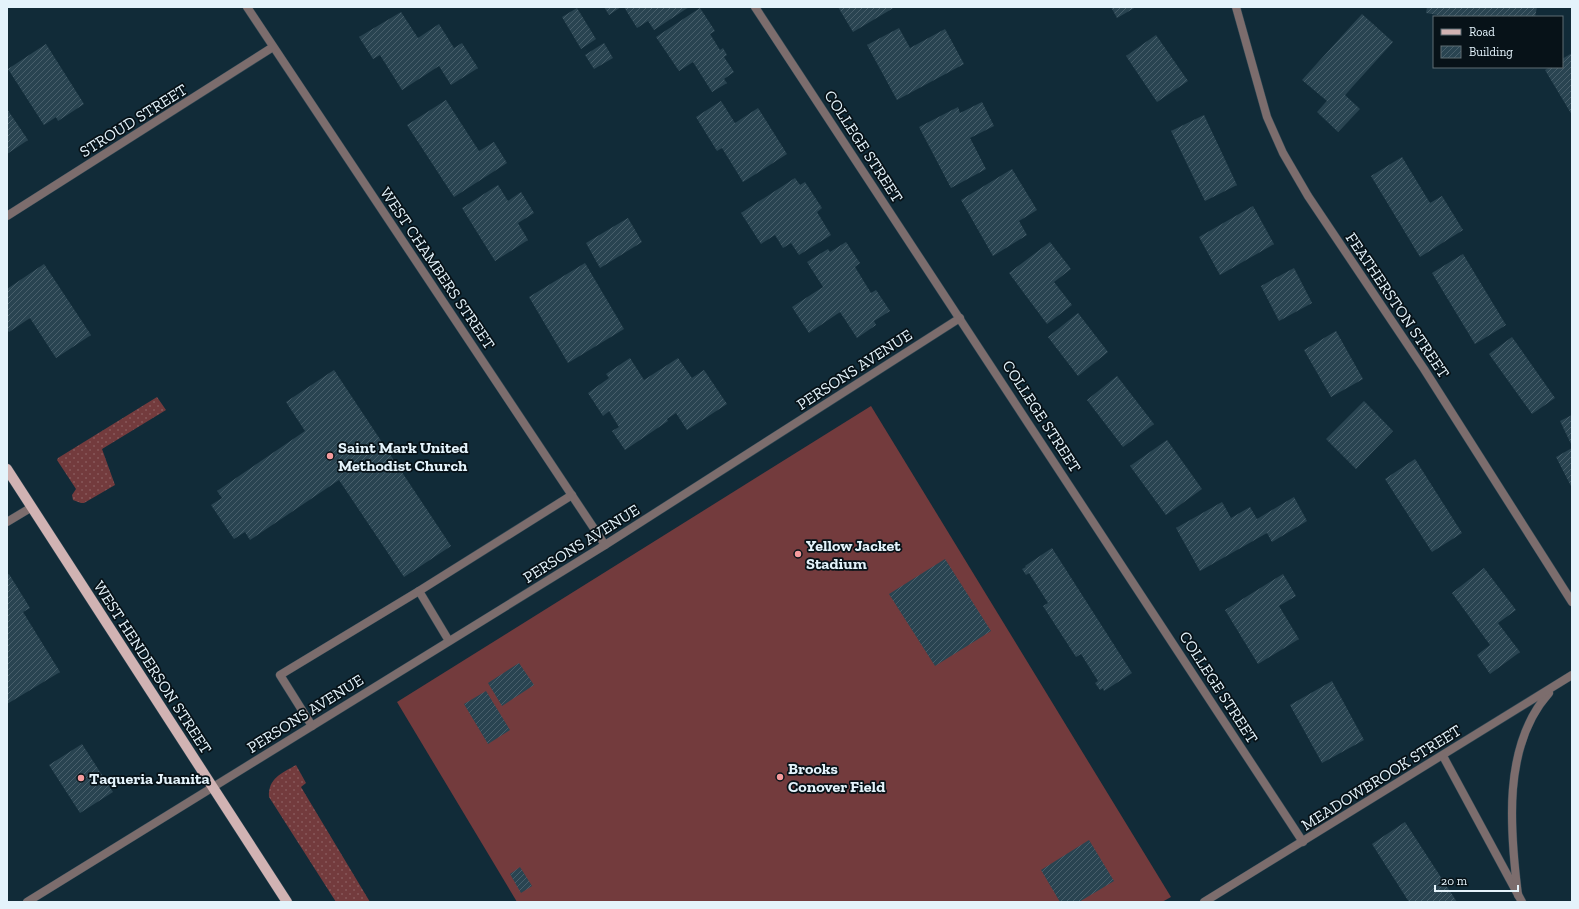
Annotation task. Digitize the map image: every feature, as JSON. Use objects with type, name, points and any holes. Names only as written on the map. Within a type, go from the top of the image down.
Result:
[{"type":"main road","name":"WEST HENDERSON STREET","points":[[7,469],[287,902]]},
{"type":"street","name":"WEST CHAMBERS STREET","points":[[247,7],[605,544]]},
{"type":"street","name":"COLLEGE STREET","points":[[755,7],[1303,842]]},
{"type":"street","name":"FEATHERSTON STREET","points":[[1236,7],[1267,117],[1283,152],[1308,196],[1424,369],[1572,602]]},
{"type":"street","name":"STROUD STREET","points":[[7,216],[273,47]]},
{"type":"street","name":"PERSONS AVENUE","points":[[27,902],[605,544],[960,318]]},
{"type":"street","points":[[312,726],[280,675],[419,591],[572,495]]},
{"type":"street","points":[[7,522],[32,507]]},
{"type":"street","points":[[419,591],[449,641]]},
{"type":"street","name":"MEADOWBROOK STREET","points":[[1204,902],[1443,756],[1572,675]]},
{"type":"street","points":[[1520,899],[1514,864],[1512,812],[1513,784],[1519,755],[1531,719],[1540,704],[1555,686]]},
{"type":"street","points":[[1443,756],[1520,899]]},
{"type":"shaded area","points":[[157,397],[166,410],[102,449],[115,485],[84,503],[73,500],[72,495],[76,489],[57,460],[58,458]]},
{"type":"shaded area","name":"Yellow Jacket Stadium","points":[[871,406],[1171,897],[1162,902],[517,902],[397,702]]},
{"type":"shaded area","points":[[296,765],[306,783],[301,787],[370,902],[336,902],[269,797],[269,790],[273,781]]},
{"type":"building","points":[[604,7],[621,7],[609,15]]},
{"type":"building","points":[[624,7],[689,7],[654,30],[648,21],[637,28]]},
{"type":"building","points":[[838,7],[895,7],[853,32]]},
{"type":"building","points":[[1111,7],[1136,7],[1117,18]]},
{"type":"building","points":[[1427,7],[1537,7],[1535,16],[1443,16],[1426,13]]},
{"type":"building","points":[[577,8],[596,39],[581,49],[562,17]]},
{"type":"building","points":[[700,8],[715,31],[710,34],[720,50],[723,48],[727,55],[724,57],[734,72],[724,79],[727,83],[712,92],[693,62],[679,71],[656,37]]},
{"type":"building","points":[[401,12],[418,38],[439,24],[454,48],[462,43],[478,68],[451,85],[439,66],[402,90],[380,55],[373,59],[359,37]]},
{"type":"building","points":[[1362,14],[1393,42],[1345,95],[1360,109],[1338,132],[1317,112],[1327,101],[1302,80]]},
{"type":"building","points":[[899,28],[910,48],[945,29],[964,64],[897,100],[867,45]]},
{"type":"building","points":[[1156,35],[1188,81],[1157,102],[1126,56]]},
{"type":"building","points":[[604,43],[613,58],[594,69],[585,55]]},
{"type":"building","points":[[46,44],[84,104],[58,121],[56,117],[44,125],[8,69]]},
{"type":"building","points":[[1572,53],[1572,115],[1545,70],[1548,68],[1563,68],[1563,58]]},
{"type":"building","points":[[446,100],[479,151],[494,142],[507,163],[454,197],[407,125]]},
{"type":"building","points":[[721,101],[735,123],[758,108],[787,154],[743,182],[722,148],[717,151],[696,117]]},
{"type":"building","points":[[982,102],[994,126],[970,138],[986,169],[951,188],[919,127],[958,107],[960,113]]},
{"type":"building","points":[[7,109],[28,140],[7,154]]},
{"type":"building","points":[[1204,115],[1237,185],[1205,201],[1171,131]]},
{"type":"building","points":[[1402,157],[1430,203],[1442,196],[1463,230],[1420,257],[1371,176]]},
{"type":"building","points":[[1012,169],[1037,210],[1019,221],[1027,235],[993,256],[961,200]]},
{"type":"building","points":[[795,178],[800,185],[805,182],[822,208],[817,212],[831,235],[799,255],[791,243],[783,248],[775,235],[761,244],[741,213]]},
{"type":"building","points":[[498,185],[508,201],[521,192],[534,213],[518,223],[528,240],[495,261],[462,208]]},
{"type":"building","points":[[1253,206],[1274,244],[1220,275],[1199,237]]},
{"type":"building","points":[[628,218],[642,242],[600,268],[586,243]]},
{"type":"building","points":[[846,242],[860,263],[855,267],[871,293],[876,290],[890,311],[874,321],[876,325],[857,338],[840,312],[809,333],[792,307],[823,287],[807,262],[828,249],[830,252]]},
{"type":"building","points":[[1050,242],[1071,269],[1054,282],[1072,305],[1047,324],[1009,273]]},
{"type":"building","points":[[1463,254],[1506,325],[1475,344],[1432,273]]},
{"type":"building","points":[[585,263],[624,329],[568,363],[529,297]]},
{"type":"building","points":[[44,264],[91,335],[56,358],[30,318],[9,332],[7,330],[7,289]]},
{"type":"building","points":[[1294,268],[1312,303],[1279,321],[1261,286]]},
{"type":"building","points":[[1078,313],[1108,352],[1078,376],[1048,337]]},
{"type":"building","points":[[1336,331],[1363,379],[1331,397],[1304,350]]},
{"type":"building","points":[[1512,337],[1555,398],[1532,414],[1489,354]]},
{"type":"building","points":[[630,358],[644,380],[678,358],[692,378],[704,370],[727,404],[687,430],[676,413],[667,419],[668,421],[625,450],[612,431],[619,427],[609,411],[603,416],[588,393],[609,378],[606,374]]},
{"type":"building","name":"Saint Mark United Methodist Church","points":[[334,370],[451,546],[404,577],[339,480],[250,540],[245,532],[234,539],[211,505],[222,498],[217,491],[305,431],[286,402]]},
{"type":"building","points":[[1117,376],[1154,424],[1123,447],[1087,400]]},
{"type":"building","points":[[1364,401],[1393,431],[1356,469],[1326,439]]},
{"type":"building","points":[[1572,415],[1572,446],[1560,421]]},
{"type":"building","points":[[1167,440],[1202,489],[1166,515],[1130,466]]},
{"type":"building","points":[[1572,448],[1572,488],[1556,457]]},
{"type":"building","points":[[1415,459],[1462,533],[1432,552],[1385,479]]},
{"type":"building","points":[[1294,497],[1307,521],[1272,542],[1267,533],[1200,571],[1176,528],[1222,502],[1231,518],[1250,507],[1257,519]]},
{"type":"building","points":[[1052,548],[1132,673],[1104,691],[1103,688],[1100,690],[1095,683],[1098,681],[1081,654],[1076,657],[1043,606],[1048,603],[1029,573],[1026,575],[1022,569]]},
{"type":"building","points":[[945,559],[991,631],[935,666],[889,594]]},
{"type":"building","points":[[1484,568],[1516,610],[1498,623],[1520,652],[1490,674],[1477,655],[1490,645],[1452,593]]},
{"type":"building","points":[[9,574],[30,608],[23,612],[60,672],[7,704],[7,575]]},
{"type":"building","points":[[1283,574],[1296,596],[1279,606],[1299,639],[1258,664],[1225,610]]},
{"type":"building","points":[[519,663],[534,685],[502,706],[488,683]]},
{"type":"building","points":[[1332,681],[1364,740],[1322,763],[1290,705]]},
{"type":"building","points":[[486,691],[510,730],[488,744],[464,704]]},
{"type":"building","name":"Taqueria Juanita","points":[[82,744],[113,792],[80,813],[49,765]]},
{"type":"building","points":[[1405,822],[1457,902],[1409,902],[1372,844]]},
{"type":"building","points":[[1089,840],[1114,881],[1079,902],[1060,902],[1041,870]]},
{"type":"building","points":[[520,867],[532,886],[521,893],[510,874]]},
{"type":"place","name":"Saint Mark United Methodist Church","points":[[330,456]]},
{"type":"place","name":"Yellow Jacket Stadium","points":[[798,554]]},
{"type":"place","name":"Brooks Conover Field","points":[[780,777]]},
{"type":"place","name":"Taqueria Juanita","points":[[81,778]]}]
